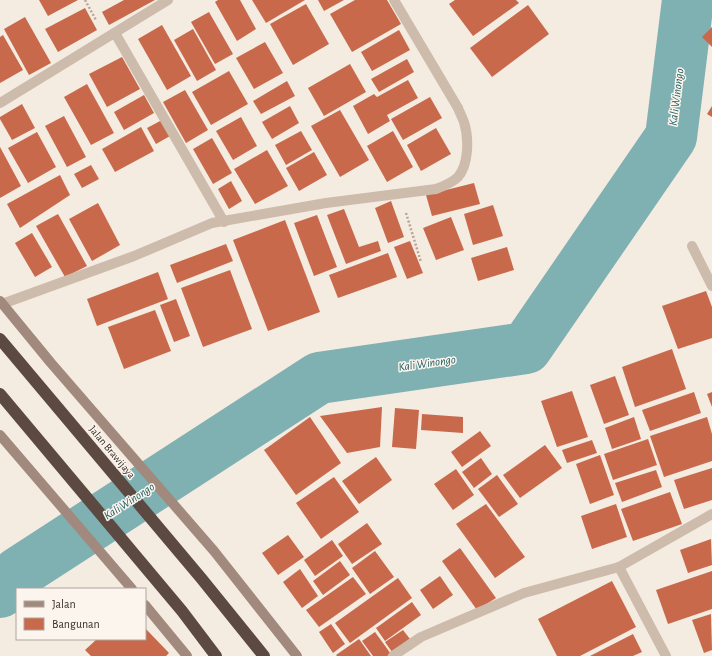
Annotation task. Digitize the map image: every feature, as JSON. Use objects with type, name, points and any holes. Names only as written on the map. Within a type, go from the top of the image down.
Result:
[{"type":"highway","name":"Jalan Brawijaya","points":[[0,339],[201,578],[264,656]]},
{"type":"highway","points":[[0,394],[182,611],[216,656]]},
{"type":"street","points":[[0,103],[168,0]]},
{"type":"street","points":[[297,656],[214,551],[1,303],[134,256],[212,224],[326,203],[436,189],[446,186],[458,176],[464,166],[467,136],[464,123],[458,108],[394,0]]},
{"type":"street","points":[[115,33],[224,222]]},
{"type":"street","points":[[692,246],[712,286]]},
{"type":"street","points":[[0,435],[131,588]]},
{"type":"street","points":[[393,656],[421,637],[524,593],[619,567],[712,514]]},
{"type":"street","points":[[619,567],[666,656]]},
{"type":"street","points":[[146,606],[187,656]]},
{"type":"path","points":[[400,193],[421,262]]},
{"type":"building","points":[[39,0],[78,0],[48,16]]},
{"type":"building","points":[[124,0],[155,0],[109,25],[102,12]]},
{"type":"building","points":[[218,0],[240,0],[256,29],[237,41],[215,2]]},
{"type":"building","points":[[252,0],[305,0],[266,23]]},
{"type":"building","points":[[318,0],[344,0],[324,11]]},
{"type":"building","points":[[355,0],[387,0],[401,24],[352,52],[330,14]]},
{"type":"building","points":[[455,0],[516,0],[519,3],[473,36],[449,4]]},
{"type":"building","points":[[306,4],[329,44],[293,65],[270,24]]},
{"type":"building","points":[[528,5],[549,34],[492,77],[470,48]]},
{"type":"building","points":[[85,8],[97,30],[58,52],[45,29]]},
{"type":"building","points":[[209,12],[233,54],[215,64],[191,22]]},
{"type":"building","points":[[25,17],[51,63],[29,75],[4,29]]},
{"type":"building","points":[[162,25],[191,76],[167,90],[138,39]]},
{"type":"building","points":[[712,27],[712,47],[702,37]]},
{"type":"building","points":[[193,29],[216,70],[197,81],[174,40]]},
{"type":"building","points":[[399,30],[410,50],[372,71],[361,52]]},
{"type":"building","points":[[3,35],[23,70],[0,83],[0,37]]},
{"type":"building","points":[[265,42],[283,73],[254,89],[236,58]]},
{"type":"building","points":[[122,57],[140,89],[107,107],[89,74]]},
{"type":"building","points":[[407,59],[414,72],[379,92],[371,79]]},
{"type":"building","points":[[350,64],[366,92],[324,116],[308,88]]},
{"type":"building","points":[[229,71],[248,104],[211,125],[192,92]]},
{"type":"building","points":[[408,80],[418,98],[387,115],[390,121],[368,134],[353,106],[374,94],[377,97]]},
{"type":"building","points":[[287,81],[295,96],[261,114],[253,101]]},
{"type":"building","points":[[87,84],[114,133],[91,145],[64,97]]},
{"type":"building","points":[[185,90],[208,130],[186,143],[163,102]]},
{"type":"building","points":[[144,95],[154,113],[124,130],[114,112]]},
{"type":"building","points":[[430,97],[442,118],[403,140],[391,119]]},
{"type":"building","points":[[22,104],[35,128],[12,140],[0,117]]},
{"type":"building","points":[[290,106],[299,123],[272,139],[262,122]]},
{"type":"building","points":[[712,106],[712,117],[707,114]]},
{"type":"building","points":[[340,110],[369,160],[340,177],[311,126]]},
{"type":"building","points":[[64,116],[86,157],[67,167],[45,126]]},
{"type":"building","points":[[241,117],[257,146],[233,160],[216,131]]},
{"type":"building","points":[[162,120],[170,136],[156,144],[147,128]]},
{"type":"building","points":[[141,127],[154,151],[115,172],[102,149]]},
{"type":"building","points":[[436,128],[451,154],[421,171],[407,145]]},
{"type":"building","points":[[301,131],[312,150],[286,165],[275,145]]},
{"type":"building","points":[[393,131],[413,167],[387,182],[367,146]]},
{"type":"building","points":[[37,132],[56,167],[28,183],[8,148]]},
{"type":"building","points":[[212,138],[232,173],[213,184],[193,149]]},
{"type":"building","points":[[0,147],[21,186],[0,198]]},
{"type":"building","points":[[267,150],[288,186],[255,204],[234,169]]},
{"type":"building","points":[[314,152],[327,175],[299,191],[286,168]]},
{"type":"building","points":[[91,165],[99,179],[82,188],[74,174]]},
{"type":"building","points":[[60,175],[70,195],[20,228],[7,204]]},
{"type":"building","points":[[231,181],[242,201],[229,209],[218,189]]},
{"type":"building","points":[[474,183],[480,204],[432,216],[426,195]]},
{"type":"building","points":[[391,201],[404,237],[388,243],[375,208]]},
{"type":"building","points":[[98,203],[120,245],[92,261],[69,219]]},
{"type":"building","points":[[493,205],[503,236],[473,245],[464,214]]},
{"type":"building","points":[[344,209],[359,247],[378,241],[381,251],[346,264],[327,215]]},
{"type":"building","points":[[58,214],[87,266],[65,277],[36,226]]},
{"type":"building","points":[[317,215],[337,267],[314,276],[294,223]]},
{"type":"building","points":[[451,217],[464,250],[436,260],[423,228]]},
{"type":"building","points":[[285,220],[320,312],[268,331],[233,240]]},
{"type":"building","points":[[32,233],[52,267],[35,277],[15,243]]},
{"type":"building","points":[[410,241],[423,273],[407,279],[394,247]]},
{"type":"building","points":[[226,244],[233,261],[177,283],[170,265]]},
{"type":"building","points":[[507,247],[514,270],[478,281],[471,258]]},
{"type":"building","points":[[388,253],[397,277],[338,298],[329,275]]},
{"type":"building","points":[[230,270],[252,329],[203,347],[181,288]]},
{"type":"building","points":[[158,272],[168,299],[97,326],[87,299]]},
{"type":"building","points":[[706,291],[712,307],[712,338],[678,349],[662,306]]},
{"type":"building","points":[[176,299],[190,336],[174,342],[160,305]]},
{"type":"building","points":[[155,310],[171,351],[124,369],[108,327]]},
{"type":"building","points":[[672,349],[686,389],[635,407],[622,367]]},
{"type":"building","points":[[615,376],[629,415],[604,424],[590,385]]},
{"type":"building","points":[[572,391],[588,437],[557,447],[541,401]]},
{"type":"building","points":[[694,392],[701,413],[650,431],[642,410]]},
{"type":"building","points":[[712,392],[712,407],[707,394]]},
{"type":"building","points":[[382,407],[380,447],[347,453],[320,416]]},
{"type":"building","points":[[395,408],[419,410],[416,449],[392,447]]},
{"type":"building","points":[[422,414],[463,417],[463,433],[421,430]]},
{"type":"building","points":[[310,417],[341,463],[296,495],[264,450]]},
{"type":"building","points":[[634,417],[641,439],[612,449],[605,428]]},
{"type":"building","points":[[707,417],[712,434],[712,461],[664,477],[650,436]]},
{"type":"building","points":[[480,431],[491,446],[462,467],[451,452]]},
{"type":"building","points":[[648,439],[657,465],[613,480],[604,454]]},
{"type":"building","points":[[592,440],[597,453],[567,463],[562,450]]},
{"type":"building","points":[[545,445],[562,468],[520,498],[503,475]]},
{"type":"building","points":[[600,455],[614,495],[590,504],[576,464]]},
{"type":"building","points":[[376,457],[392,480],[359,504],[342,481]]},
{"type":"building","points":[[481,458],[492,474],[474,488],[462,472]]},
{"type":"building","points":[[712,468],[712,500],[684,509],[674,480]]},
{"type":"building","points":[[456,469],[474,495],[453,510],[434,484]]},
{"type":"building","points":[[656,470],[662,487],[622,502],[615,483]]},
{"type":"building","points":[[497,475],[518,504],[499,517],[478,489]]},
{"type":"building","points":[[334,477],[359,512],[321,539],[296,503]]},
{"type":"building","points":[[670,492],[682,524],[633,541],[621,509]]},
{"type":"building","points":[[486,504],[525,557],[495,578],[456,524]]},
{"type":"building","points":[[616,504],[627,537],[592,549],[581,516]]},
{"type":"building","points":[[367,523],[382,544],[352,564],[338,544]]},
{"type":"building","points":[[288,535],[304,557],[278,575],[262,553]]},
{"type":"building","points":[[711,539],[712,565],[688,573],[680,550]]},
{"type":"building","points":[[332,540],[343,556],[315,576],[304,560]]},
{"type":"building","points":[[460,548],[496,598],[477,610],[442,561]]},
{"type":"building","points":[[375,551],[394,577],[370,594],[352,568]]},
{"type":"building","points":[[340,561],[350,575],[323,595],[313,581]]},
{"type":"building","points":[[300,569],[318,596],[302,608],[283,582]]},
{"type":"building","points":[[712,571],[712,609],[668,624],[656,590]]},
{"type":"building","points":[[440,576],[453,595],[433,609],[420,590]]},
{"type":"building","points":[[353,577],[366,594],[319,627],[306,610]]},
{"type":"building","points":[[398,578],[412,598],[350,643],[335,623]]},
{"type":"building","points":[[612,581],[636,627],[580,656],[557,656],[538,619]]},
{"type":"building","points":[[412,602],[421,615],[385,641],[376,628]]},
{"type":"building","points":[[711,614],[712,650],[704,653],[692,620]]},
{"type":"building","points":[[331,624],[345,644],[333,653],[319,632]]},
{"type":"building","points":[[146,629],[169,653],[166,656],[91,656],[85,650],[96,640],[146,640]]},
{"type":"building","points":[[403,630],[410,639],[392,652],[385,642]]},
{"type":"building","points":[[375,632],[391,654],[387,656],[373,656],[362,641]]},
{"type":"building","points":[[633,634],[642,652],[633,656],[590,656]]},
{"type":"building","points":[[359,639],[371,656],[336,655]]},
{"type":"waterway","name":"Kali Winongo","points":[[0,592],[18,573],[319,378],[526,348],[671,137],[688,0]]}]
